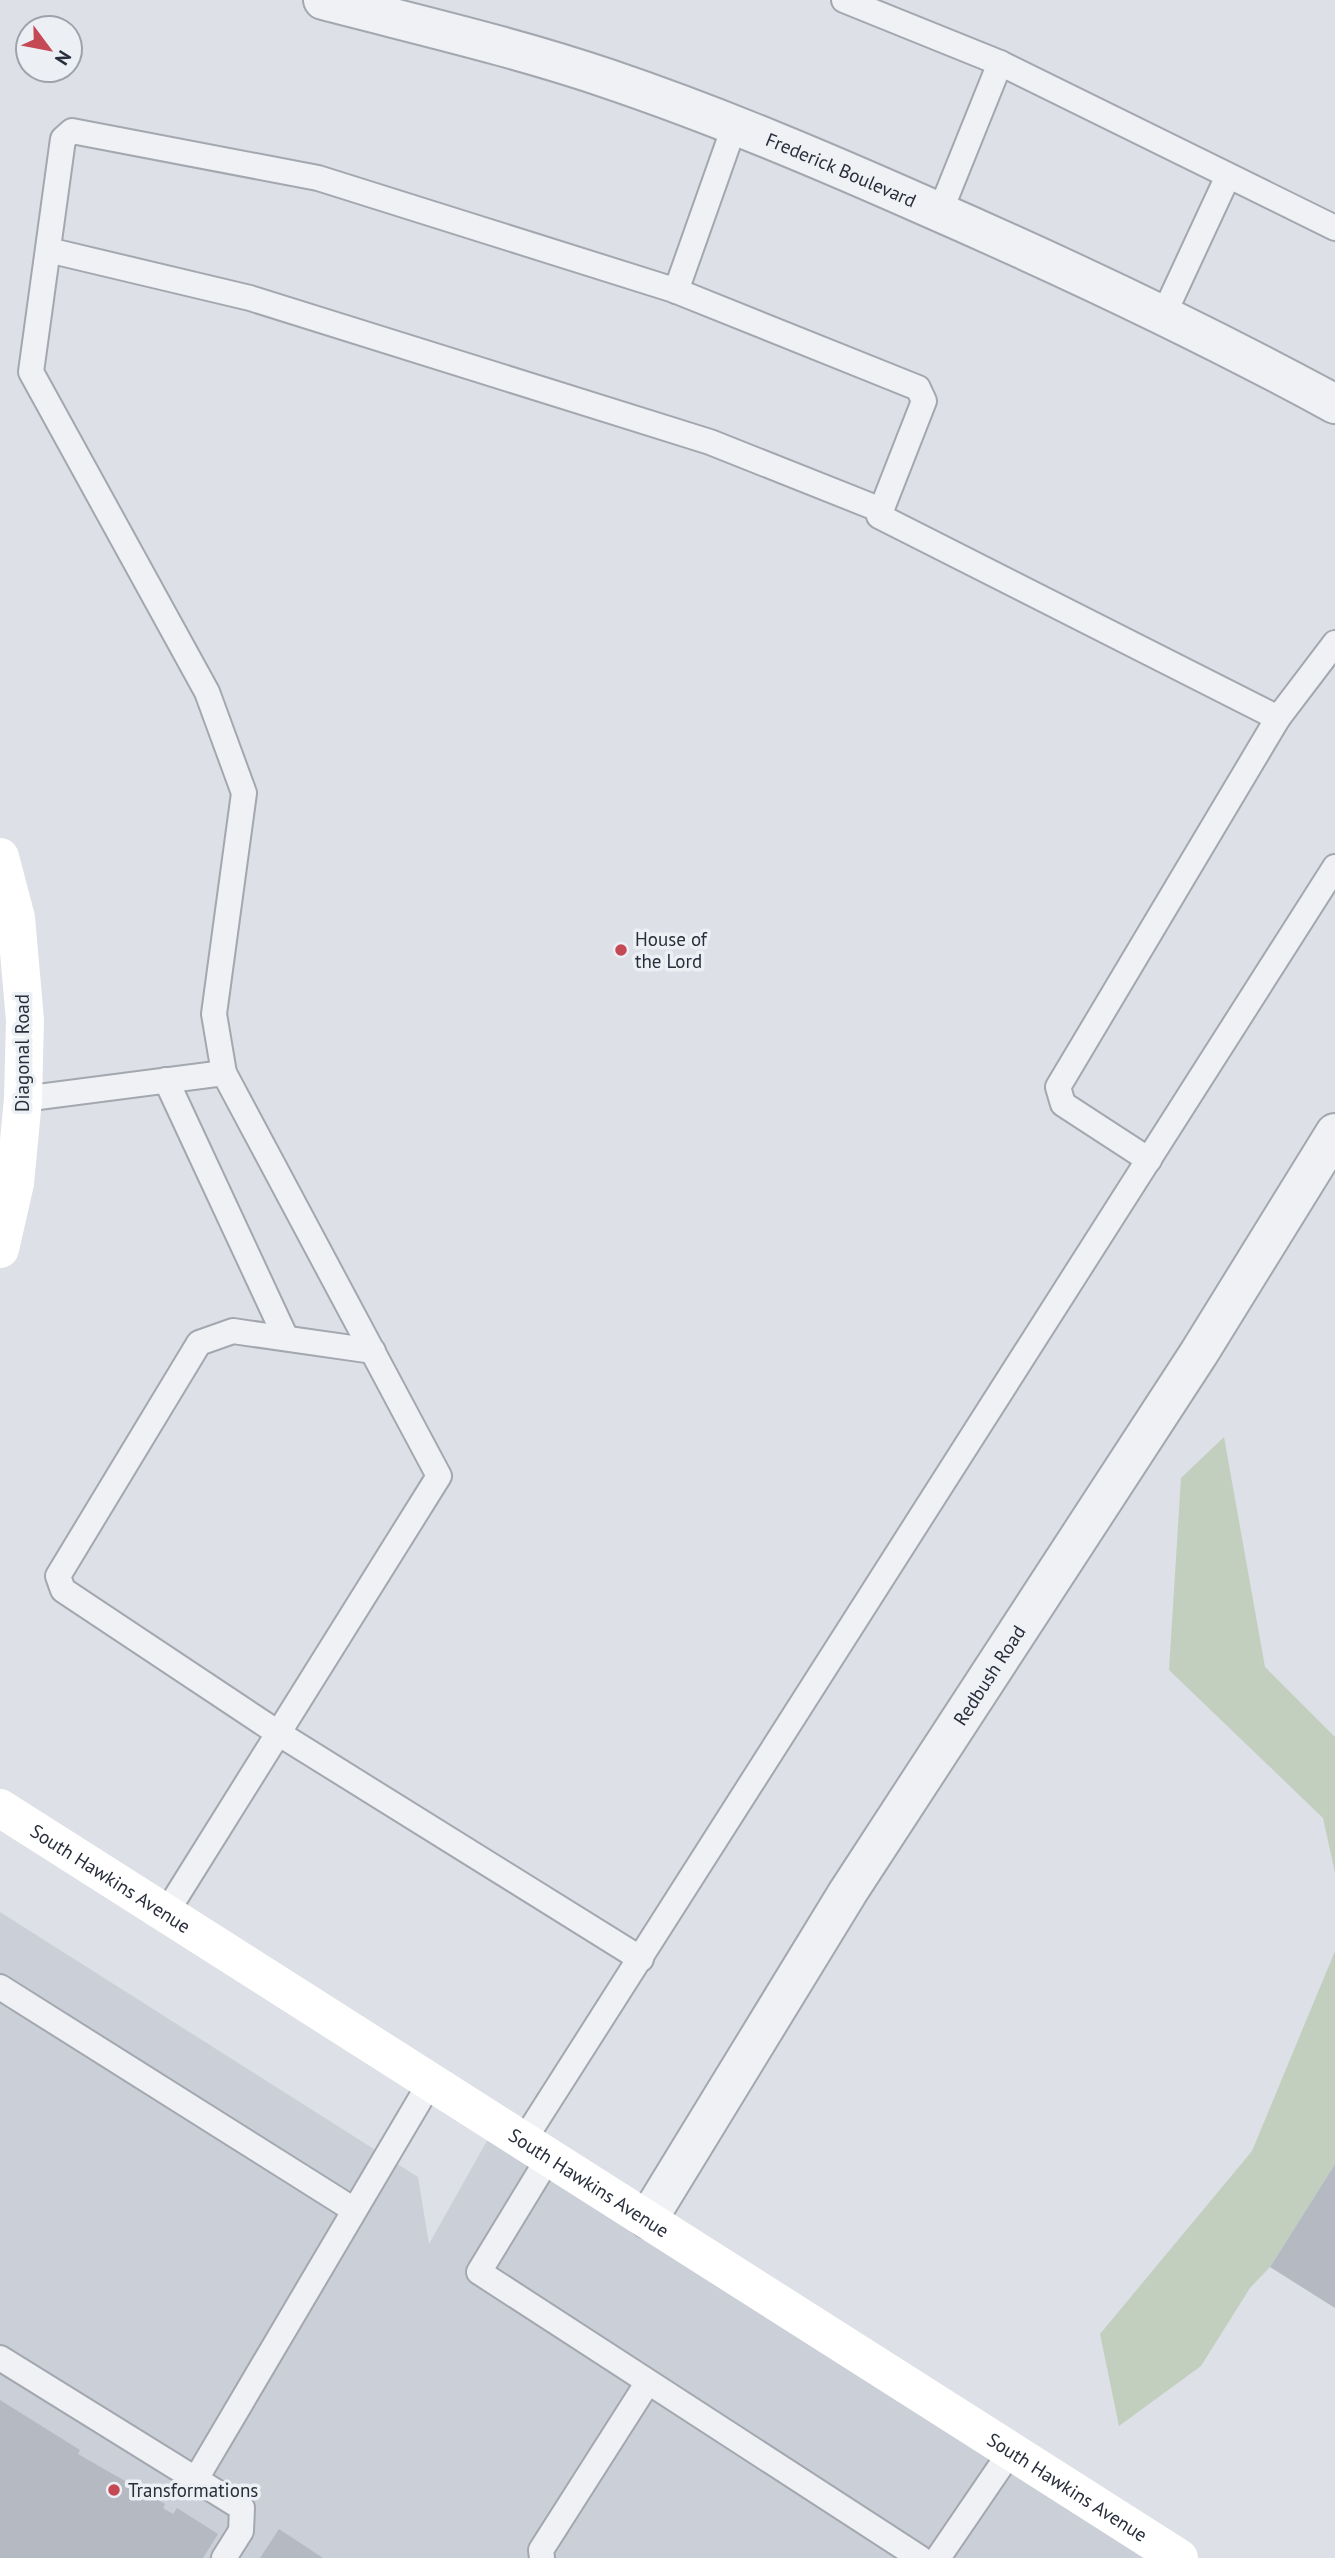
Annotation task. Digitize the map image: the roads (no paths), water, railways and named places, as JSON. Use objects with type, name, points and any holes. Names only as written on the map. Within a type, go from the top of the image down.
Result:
[{"type":"street","name":"Frederick Boulevard","points":[[323,0],[609,79],[822,160],[1024,249],[1251,358],[1335,404]]},
{"type":"street","name":"Diagonal Road","points":[[0,857],[16,918],[25,1020],[12,1059],[23,1099],[15,1183],[0,1249]]},
{"type":"street","name":"Redbush Road","points":[[648,2219],[848,1892],[1199,1353],[1335,1133]]},
{"type":"street","name":"South Hawkins Avenue","points":[[0,1808],[1179,2558]]},
{"type":"lane","points":[[844,0],[1000,63],[1335,228]]},
{"type":"lane","points":[[940,212],[1000,63]]},
{"type":"lane","points":[[676,291],[734,127]]},
{"type":"lane","points":[[166,1913],[439,1476],[225,1073],[214,1014],[244,793],[207,692],[31,372],[63,139],[72,131],[318,178],[676,291],[918,388],[924,401],[879,516],[1279,718]]},
{"type":"lane","points":[[1163,316],[1228,176]]},
{"type":"lane","points":[[48,250],[263,302],[710,442],[881,510]]},
{"type":"lane","points":[[1149,1160],[1063,1104],[1058,1087],[1279,718],[1335,643]]},
{"type":"lane","points":[[920,2558],[479,2272],[537,2148],[641,1959],[1335,867]]},
{"type":"lane","points":[[23,1099],[225,1073]]},
{"type":"lane","points":[[166,1080],[286,1338]]},
{"type":"lane","points":[[373,1351],[233,1331],[199,1342],[58,1576],[63,1590],[278,1733],[641,1959]]},
{"type":"lane","points":[[0,1987],[354,2210]]},
{"type":"lane","points":[[195,2479],[431,2081]]},
{"type":"lane","points":[[0,2358],[242,2508],[241,2531],[224,2558]]},
{"type":"lane","points":[[542,2558],[541,2550],[648,2382]]},
{"type":"lane","points":[[938,2558],[1012,2451]]},
{"type":"place","name":"House of the Lord","points":[[621,950]]},
{"type":"place","name":"Transformations","points":[[114,2490]]}]
